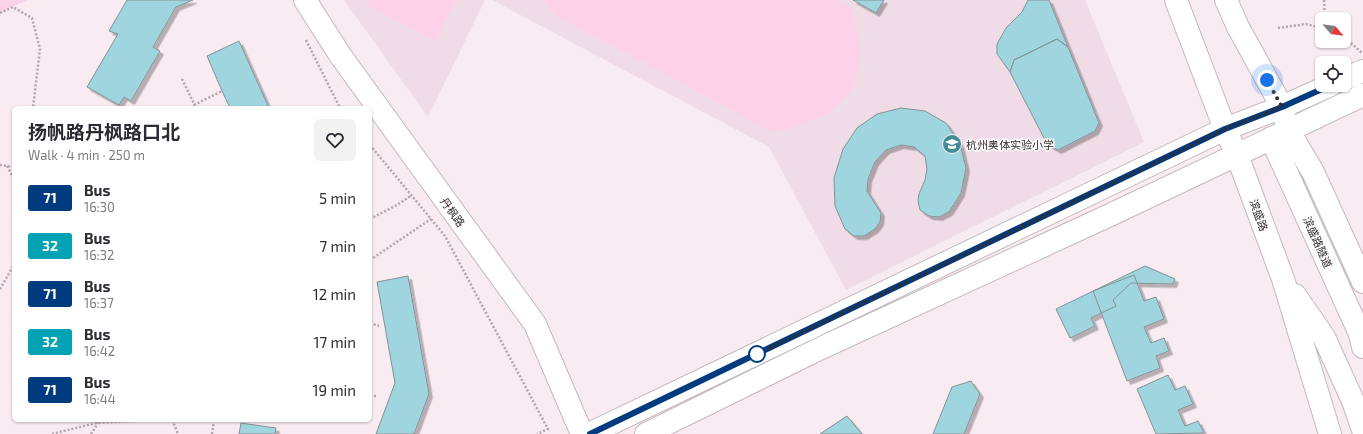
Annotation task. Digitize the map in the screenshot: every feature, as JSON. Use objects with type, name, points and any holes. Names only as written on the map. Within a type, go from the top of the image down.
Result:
[{"type":"main road","name":"丹枫路","points":[[305,0],[340,55],[535,324],[582,434]]},
{"type":"main road","name":"滨盛路","points":[[1176,0],[1225,129],[1237,154],[1284,279],[1330,434]]},
{"type":"main road","points":[[1226,0],[1238,27],[1282,107],[1280,134],[1313,172],[1363,282]]},
{"type":"main road","points":[[1351,72],[1362,62]]},
{"type":"main road","points":[[590,434],[1225,129],[1282,107],[1315,92]]},
{"type":"main road","points":[[646,434],[819,349],[1110,215],[1363,95]]},
{"type":"main road","name":"滨盛路隧道","points":[[1280,134],[1360,334],[1363,347]]},
{"type":"main road","points":[[1284,279],[1324,337],[1353,401],[1363,430]]},
{"type":"path","points":[[1324,0],[1325,12]]},
{"type":"path","points":[[0,13],[13,7],[32,18],[40,49],[33,106]]},
{"type":"path","points":[[1278,28],[1306,24],[1315,26]]},
{"type":"path","points":[[303,34],[339,106]]},
{"type":"path","points":[[1351,43],[1362,62]]},
{"type":"path","points":[[182,79],[194,105],[222,91]]},
{"type":"path","points":[[372,147],[445,236],[548,429],[537,434]]},
{"type":"path","points":[[0,165],[12,166]]},
{"type":"path","points":[[7,166],[12,175]]},
{"type":"path","points":[[372,218],[397,205],[412,195]]},
{"type":"path","points":[[372,259],[431,219]]},
{"type":"path","points":[[0,289],[12,268]]},
{"type":"path","points":[[372,324],[379,326]]},
{"type":"path","points":[[52,434],[98,423],[116,422]]},
{"type":"path","points":[[175,422],[174,424],[178,434]]},
{"type":"path","points":[[212,434],[214,422]]},
{"type":"path","points":[[91,434],[98,423]]},
{"type":"path","points":[[61,431],[64,434]]},
{"type":"shaded area","points":[[0,0],[27,0],[0,13]]},
{"type":"shaded area","points":[[344,0],[485,0],[428,117]]},
{"type":"shaded area","points":[[370,0],[456,0],[436,41],[367,6]]},
{"type":"shaded area","name":"杭州奥体实验小学","points":[[492,0],[1085,0],[1144,142],[846,290],[769,147]]},
{"type":"shaded area","points":[[544,0],[836,0],[851,8],[861,53],[852,90],[828,114],[794,128],[770,131],[554,14]]},
{"type":"building","points":[[127,0],[193,0],[176,7],[153,47],[160,51],[131,101],[124,97],[119,105],[87,87],[118,34],[109,31]]},
{"type":"building","points":[[853,0],[884,0],[876,13]]},
{"type":"building","points":[[1028,0],[1049,0],[1068,47],[1057,39],[1014,60],[1010,72],[997,54],[997,44],[1006,28],[1022,12]]},
{"type":"building","points":[[1057,39],[1068,47],[1099,123],[1095,131],[1058,150],[1047,144],[1010,72],[1014,60]]},
{"type":"building","points":[[239,41],[268,106],[229,106],[207,56]]},
{"type":"building","points":[[901,108],[925,111],[946,123],[960,144],[966,168],[961,193],[949,212],[939,217],[929,216],[920,210],[918,201],[927,169],[925,156],[914,147],[901,145],[886,150],[875,162],[868,179],[867,191],[881,213],[880,222],[875,229],[864,236],[854,236],[845,229],[835,206],[834,178],[843,149],[857,128],[877,114]]},
{"type":"building","points":[[1145,266],[1175,279],[1173,284],[1131,283],[1113,300],[1116,306],[1091,318],[1095,326],[1070,338],[1056,309]]},
{"type":"building","points":[[1134,275],[1144,301],[1156,297],[1164,319],[1144,327],[1151,343],[1164,338],[1169,351],[1156,356],[1160,368],[1127,381],[1093,291]]},
{"type":"building","points":[[408,276],[429,394],[414,434],[376,434],[395,383],[377,282]]},
{"type":"building","points":[[1168,375],[1175,390],[1185,386],[1193,404],[1178,410],[1185,426],[1198,421],[1204,433],[1156,434],[1137,389]]},
{"type":"building","points":[[971,381],[980,394],[964,434],[933,434],[952,387]]},
{"type":"building","points":[[847,416],[862,434],[820,434]]},
{"type":"building","points":[[241,423],[276,428],[275,434],[239,434]]},
{"type":"bus line","name":"71","points":[[590,434],[1225,129],[1282,107],[1315,92]]},
{"type":"place","name":"杭州奥体实验小学","points":[[952,144]]},
{"type":"route","points":[[757,354],[1225,129],[1282,107],[1267,80]]}]
